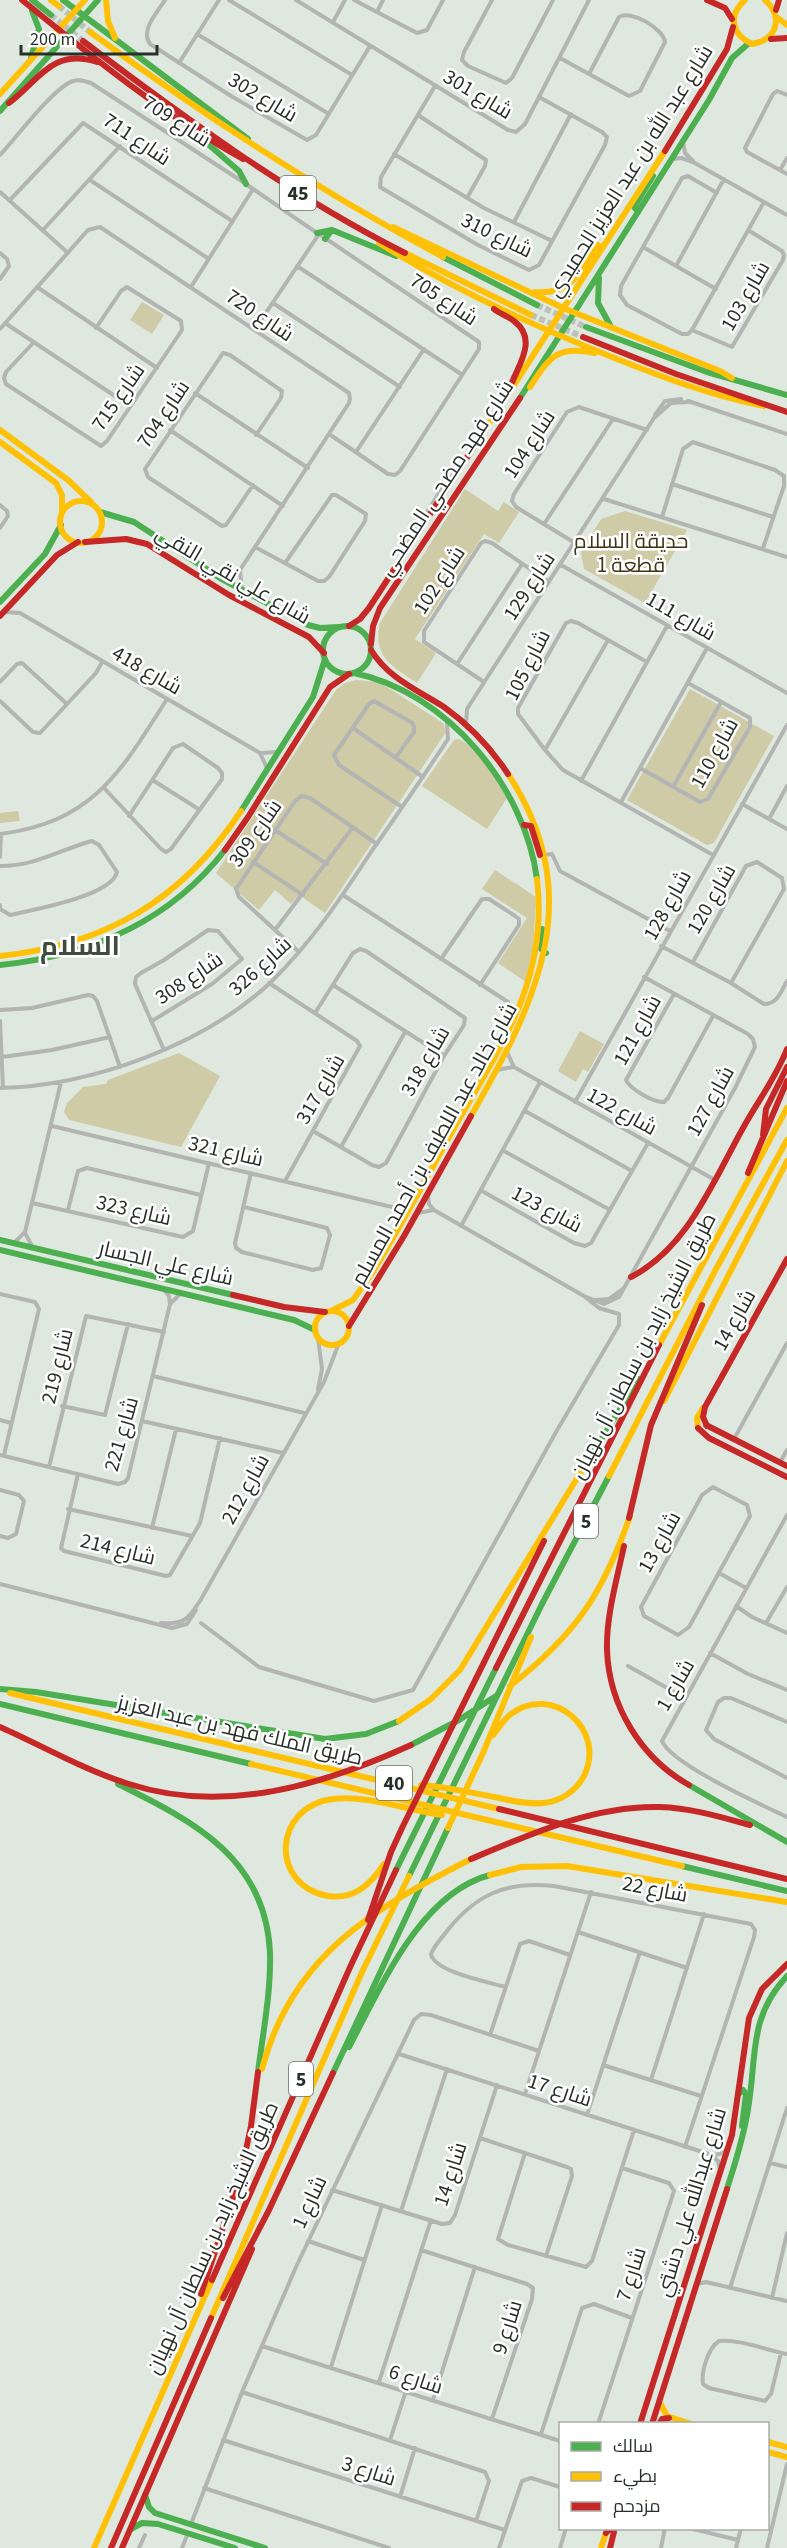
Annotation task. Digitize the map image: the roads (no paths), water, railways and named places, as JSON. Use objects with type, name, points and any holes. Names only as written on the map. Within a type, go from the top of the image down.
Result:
[{"type":"main road","points":[[51,0],[59,6]]},
{"type":"main road","points":[[63,0],[250,140],[258,149]]},
{"type":"main road","points":[[0,94],[85,0]]},
{"type":"main road","points":[[1,109],[98,0]]},
{"type":"main road","points":[[106,0],[108,21],[118,42]]},
{"type":"main road","points":[[707,0],[725,8],[738,36],[749,43],[758,44],[769,39],[787,38]]},
{"type":"main road","points":[[732,19],[736,8],[745,0]]},
{"type":"main road","points":[[765,0],[776,10]]},
{"type":"main road","points":[[769,39],[777,30],[778,0]]},
{"type":"main road","points":[[27,1],[51,15]]},
{"type":"main road","points":[[27,1],[66,37],[196,133],[239,171],[246,184]]},
{"type":"main road","points":[[27,1],[36,17],[39,29],[38,38],[28,63]]},
{"type":"main road","points":[[778,18],[787,26]]},
{"type":"main road","name":"شارع عبد الله بن عبد العزيز الحميدي","points":[[549,330],[663,156],[724,53],[733,27]]},
{"type":"main road","name":"45","points":[[90,32],[190,106],[378,223],[537,305]]},
{"type":"main road","name":"45","points":[[82,41],[247,160],[301,195],[352,225],[531,315]]},
{"type":"main road","name":"شارع عبد الله بن عبد العزيز الحميدي","points":[[561,336],[734,54],[749,43]]},
{"type":"main road","points":[[1,109],[21,94],[48,68],[62,59],[82,57],[105,66]]},
{"type":"main road","points":[[196,133],[236,157],[247,160]]},
{"type":"main road","points":[[638,212],[634,207],[663,156]]},
{"type":"main road","points":[[378,223],[416,236],[563,308],[720,371],[733,379]]},
{"type":"main road","points":[[352,225],[404,258],[518,323],[526,337],[526,353],[513,377],[510,391]]},
{"type":"main road","points":[[318,234],[332,230],[383,252],[404,258]]},
{"type":"main road","points":[[325,238],[332,230]]},
{"type":"main road","points":[[527,291],[549,294],[560,292],[570,286],[612,231]]},
{"type":"main road","points":[[603,268],[597,287],[597,300],[603,317],[614,328]]},
{"type":"main road","points":[[488,304],[610,356],[719,396],[771,407]]},
{"type":"main road","points":[[586,327],[678,362],[787,395]]},
{"type":"main road","name":"شارع فهد مضحي المضحي","points":[[349,626],[364,616],[549,330]]},
{"type":"main road","name":"شارع فهد مضحي المضحي","points":[[371,647],[375,620],[387,598],[561,336]]},
{"type":"main road","points":[[582,337],[676,374],[787,412]]},
{"type":"main road","points":[[508,414],[553,356],[560,351],[575,348],[610,356]]},
{"type":"main road","points":[[0,430],[68,480],[100,512],[102,525],[96,536],[57,555],[2,614]]},
{"type":"main road","points":[[0,442],[56,483],[62,495],[61,525],[45,554],[1,599]]},
{"type":"main road","points":[[62,515],[74,502],[92,503]]},
{"type":"main road","name":"شارع علي نقي النقي","points":[[100,512],[134,522],[220,578],[290,616],[314,627],[339,627]]},
{"type":"main road","points":[[61,525],[67,536],[81,542]]},
{"type":"main road","name":"شارع علي نقي النقي","points":[[81,542],[126,539],[147,544],[229,595],[312,639],[324,656]]},
{"type":"main road","points":[[379,592],[382,597],[387,598]]},
{"type":"main road","points":[[285,624],[290,621],[290,616]]},
{"type":"main road","points":[[0,956],[54,948],[112,929],[163,897],[191,874],[215,847],[318,687],[327,637],[339,627],[349,626],[360,630],[371,647],[365,667],[334,683],[221,854],[184,893],[147,921],[100,945],[58,957],[0,965]]},
{"type":"main road","name":"شارع خالد عبد اللطيف بن أحمد المسلم","points":[[349,1326],[418,1213],[531,1006],[546,953],[550,909],[547,874],[535,826],[518,790],[494,754],[452,713],[381,665],[371,647]]},
{"type":"main road","points":[[324,656],[332,668],[352,674]]},
{"type":"main road","name":"شارع خالد عبد اللطيف بن أحمد المسلم","points":[[328,1311],[348,1303],[363,1287],[515,1017],[533,965],[540,919],[537,877],[524,825],[495,772],[463,735],[446,721],[379,678],[352,674]]},
{"type":"main road","points":[[399,690],[405,682]]},
{"type":"main road","points":[[524,825],[531,826],[547,874]]},
{"type":"main road","points":[[215,847],[221,854]]},
{"type":"main road","points":[[184,893],[213,861],[210,854]]},
{"type":"main road","points":[[540,919],[541,949],[546,953]]},
{"type":"main road","points":[[631,1277],[644,1272],[656,1263],[692,1216],[715,1180],[787,1049]]},
{"type":"main road","points":[[763,1135],[766,1109],[787,1067]]},
{"type":"main road","name":"5","points":[[741,1192],[787,1081]]},
{"type":"main road","name":"طريق الشيخ زايد بن سلطان آل نهيان","points":[[94,2548],[351,1965],[444,1771],[649,1367],[787,1108]]},
{"type":"main road","points":[[447,1140],[455,1145]]},
{"type":"main road","name":"طريق الشيخ زايد بن سلطان آل نهيان","points":[[111,2548],[362,1972],[542,1605],[716,1269],[787,1140]]},
{"type":"main road","points":[[442,1148],[450,1154]]},
{"type":"main road","points":[[651,1425],[787,1161]]},
{"type":"main road","name":"شارع علي الجسار","points":[[0,1240],[257,1301],[294,1309],[328,1311]]},
{"type":"main road","name":"شارع علي الجسار","points":[[0,1250],[298,1321],[315,1330]]},
{"type":"main road","name":"شارع 14","points":[[698,1428],[697,1417],[787,1259]]},
{"type":"main road","points":[[80,1269],[83,1260]]},
{"type":"main road","points":[[89,1271],[91,1262]]},
{"type":"main road","points":[[716,1269],[651,1425],[630,1515],[607,1637],[609,1672],[621,1712],[641,1744],[665,1769],[681,1781],[779,1838]]},
{"type":"main road","points":[[363,1287],[371,1293]]},
{"type":"main road","points":[[254,1310],[257,1301]]},
{"type":"main road","points":[[328,1311],[341,1313],[349,1326],[346,1336],[339,1343],[328,1344],[318,1338],[315,1330],[316,1322],[328,1311]]},
{"type":"main road","points":[[0,1690],[36,1692],[313,1738],[344,1738],[382,1729],[420,1709],[440,1693],[460,1670],[628,1394],[649,1367]]},
{"type":"main road","name":"شارع 14","points":[[707,1426],[703,1415],[710,1397]]},
{"type":"main road","points":[[787,1466],[707,1426],[701,1424],[698,1428],[705,1436],[734,1452],[787,1477]]},
{"type":"main road","points":[[734,1452],[732,1446],[736,1442]]},
{"type":"main road","points":[[351,1965],[402,1827],[560,1509]]},
{"type":"main road","points":[[0,1727],[118,1780],[166,1794],[224,1798],[268,1794],[364,1765],[425,1737],[483,1704],[538,1665],[560,1645],[596,1598],[610,1572],[630,1515]]},
{"type":"main road","points":[[483,1753],[542,1605]]},
{"type":"main road","name":"طريق الملك فهد بن عبد العزيز","points":[[0,1690],[787,1879]]},
{"type":"main road","points":[[122,2548],[269,2210],[325,2088],[443,1838],[470,1779],[496,1729],[510,1714],[528,1705],[544,1703],[560,1707],[575,1718],[587,1736],[590,1753],[587,1770],[578,1785],[561,1798],[545,1803],[525,1802],[450,1788],[385,1781]]},
{"type":"main road","name":"طريق الملك فهد بن عبد العزيز","points":[[0,1704],[787,1891]]},
{"type":"main road","points":[[54,1752],[194,1824],[229,1853],[255,1892],[269,1935],[271,1971],[254,2104],[241,2173],[190,2328]]},
{"type":"main road","points":[[391,1852],[365,1888],[354,1894],[335,1898],[316,1895],[304,1888],[291,1873],[285,1854],[288,1830],[296,1817],[307,1806],[324,1800],[349,1800],[415,1812],[473,1818]]},
{"type":"main road","points":[[254,2104],[270,2043],[287,2004],[317,1962],[333,1946],[370,1917],[459,1865],[579,1818],[649,1807],[681,1809],[718,1816],[750,1825],[787,1842]]},
{"type":"main road","points":[[325,2088],[420,1922],[457,1889],[478,1878],[515,1867],[538,1864],[567,1866],[787,1902]]},
{"type":"main road","name":"شارع عبدالله علي دشتي","points":[[641,2422],[730,2142],[740,2093],[742,2049],[748,2018],[760,1992],[771,1977],[787,1964]]},
{"type":"main road","name":"شارع عبدالله علي دشتي","points":[[653,2422],[744,2134],[757,2020],[772,1993],[787,1976]]},
{"type":"main road","points":[[740,2093],[743,2090],[746,2093],[742,2124],[744,2134]]},
{"type":"main road","points":[[211,2315],[222,2300],[269,2210]]},
{"type":"main road","points":[[661,2394],[662,2410],[670,2418]]},
{"type":"main road","points":[[660,2422],[662,2419],[670,2418],[684,2422]]},
{"type":"main road","points":[[769,2442],[787,2447]]},
{"type":"main road","points":[[769,2452],[787,2457]]},
{"type":"main road","points":[[145,2493],[149,2507],[155,2513],[265,2548]]},
{"type":"main road","points":[[152,2523],[150,2515],[155,2513]]},
{"type":"main road","points":[[130,2530],[142,2523],[152,2523],[235,2548]]},
{"type":"main road","points":[[611,2530],[614,2532],[612,2548]]},
{"type":"main road","points":[[612,2548],[619,2530]]},
{"type":"main road","points":[[601,2548],[606,2531]]},
{"type":"street","name":"شارع 302","points":[[165,0],[147,30],[147,38],[152,46],[304,139],[314,137],[370,46]]},
{"type":"street","points":[[179,63],[219,0]]},
{"type":"street","points":[[229,0],[352,75]]},
{"type":"street","name":"شارع 301","points":[[296,0],[513,132],[523,128],[590,0]]},
{"type":"street","points":[[333,22],[345,0]]},
{"type":"street","points":[[354,0],[417,33],[427,30],[442,0]]},
{"type":"street","points":[[377,12],[383,0]]},
{"type":"street","points":[[492,0],[462,60],[468,66],[506,83],[511,80],[553,0]]},
{"type":"street","points":[[560,58],[629,96],[640,91],[665,42],[664,37],[661,32],[631,14],[624,14],[619,17],[590,74]]},
{"type":"street","points":[[197,34],[329,114]]},
{"type":"street","name":"شارع 709","points":[[0,155],[58,89],[72,81],[81,80],[91,83],[318,234]]},
{"type":"street","name":"شارع 310","points":[[435,86],[379,180],[382,190],[478,245],[531,270],[539,265],[605,145],[607,137],[603,132],[539,98]]},
{"type":"street","points":[[787,95],[777,91],[773,94],[745,144],[747,152],[787,174]]},
{"type":"street","points":[[514,222],[571,114]]},
{"type":"street","points":[[418,115],[486,160],[467,198]]},
{"type":"street","name":"شارع 711","points":[[10,200],[80,124],[86,124],[232,221]]},
{"type":"street","points":[[683,140],[685,153],[693,162]]},
{"type":"street","points":[[43,230],[120,146]]},
{"type":"street","points":[[394,154],[467,198],[552,241]]},
{"type":"street","points":[[671,159],[681,158],[693,162],[787,215]]},
{"type":"street","points":[[780,170],[787,158]]},
{"type":"street","points":[[692,330],[688,334],[682,334],[627,305],[622,299],[621,286],[683,176],[688,176],[717,193]]},
{"type":"street","points":[[676,266],[724,179]]},
{"type":"street","points":[[90,180],[208,259]]},
{"type":"street","points":[[191,287],[253,189]]},
{"type":"street","points":[[0,192],[68,253]]},
{"type":"street","name":"شارع 103","points":[[748,230],[782,250],[784,255],[732,347],[692,330],[716,289],[748,230],[764,202]]},
{"type":"street","name":"شارع 720","points":[[0,329],[88,230],[100,227],[349,393],[349,403],[240,570]]},
{"type":"street","points":[[255,329],[318,234]]},
{"type":"street","name":"شارع 705","points":[[318,234],[478,340],[479,349],[400,471],[395,475],[388,474],[329,434]]},
{"type":"street","points":[[643,247],[716,289]]},
{"type":"street","points":[[0,253],[9,266],[0,279]]},
{"type":"street","points":[[297,266],[461,374]]},
{"type":"street","points":[[37,287],[157,368]]},
{"type":"street","name":"شارع 715","points":[[34,342],[6,372],[4,378],[6,384],[96,445],[101,446],[107,441],[182,330],[181,321],[131,289],[124,287],[96,328]]},
{"type":"street","points":[[273,303],[400,387]]},
{"type":"street","points":[[5,323],[130,406]]},
{"type":"street","points":[[356,452],[424,349]]},
{"type":"street","name":"شارع 704","points":[[253,486],[224,526],[146,473],[147,465],[224,353],[281,388],[281,398],[256,435]]},
{"type":"street","points":[[195,393],[308,468]]},
{"type":"street","name":"شارع 129","points":[[466,725],[467,709],[604,499],[660,405],[668,399],[678,398],[787,434]]},
{"type":"street","name":"شارع 104","points":[[575,543],[516,507],[512,498],[567,412],[579,407],[647,430]]},
{"type":"street","points":[[544,524],[614,419]]},
{"type":"street","points":[[170,430],[283,506]]},
{"type":"street","points":[[662,517],[683,449],[693,442],[775,470],[784,476],[774,517],[763,548]]},
{"type":"street","points":[[672,484],[774,517]]},
{"type":"street","points":[[255,547],[318,581],[326,580],[365,521],[366,514],[336,495],[332,495],[285,563]]},
{"type":"street","points":[[604,499],[787,557]]},
{"type":"street","points":[[0,505],[7,511],[8,516],[0,528]]},
{"type":"street","name":"شارع 102","points":[[484,682],[423,642],[423,631],[481,543],[485,541],[492,543],[549,582]]},
{"type":"street","points":[[457,664],[522,564]]},
{"type":"street","name":"شارع 111","points":[[561,565],[787,693]]},
{"type":"street","points":[[220,578],[231,577],[240,570]]},
{"type":"street","points":[[240,570],[239,581],[242,591]]},
{"type":"street","points":[[2,614],[20,613],[16,605],[17,598]]},
{"type":"street","name":"شارع 418","points":[[20,613],[260,753]]},
{"type":"street","name":"شارع 105","points":[[647,662],[578,623],[571,621],[566,623],[518,708],[518,714],[544,750],[563,770],[713,855]]},
{"type":"street","points":[[581,781],[667,626]]},
{"type":"street","points":[[544,750],[608,640]]},
{"type":"street","points":[[621,802],[707,648]]},
{"type":"street","points":[[0,701],[38,734],[96,673],[102,662]]},
{"type":"street","points":[[0,682],[17,663],[22,663],[67,704]]},
{"type":"street","name":"شارع 110","points":[[640,768],[700,802],[708,799],[750,727],[750,718],[687,683]]},
{"type":"street","points":[[0,857],[1,834],[52,823],[72,813],[105,789],[167,699]]},
{"type":"street","points":[[396,758],[414,732],[414,726],[411,722],[374,701],[369,704],[334,755],[335,761],[402,807]]},
{"type":"street","points":[[673,787],[721,702]]},
{"type":"street","points":[[452,713],[460,713],[467,709]]},
{"type":"street","points":[[446,721],[449,730],[448,739],[463,735]]},
{"type":"street","name":"شارع 128","points":[[575,1102],[787,725]]},
{"type":"street","points":[[353,728],[423,777]]},
{"type":"street","name":"شارع 326","points":[[1,1088],[61,1082],[120,1067],[164,1050],[209,1027],[269,983],[299,952],[343,895],[448,739]]},
{"type":"street","points":[[105,789],[129,816],[166,852],[171,849],[222,779],[222,773],[183,744],[173,748],[154,781],[129,816]]},
{"type":"street","points":[[267,768],[260,753],[277,752]]},
{"type":"street","points":[[154,781],[200,810]]},
{"type":"street","points":[[769,819],[787,786]]},
{"type":"street","name":"شارع 309","points":[[299,952],[237,893],[237,885],[295,801],[305,796],[377,844]]},
{"type":"street","points":[[742,804],[787,829]]},
{"type":"street","points":[[274,930],[327,864],[353,827]]},
{"type":"street","points":[[275,830],[327,864]]},
{"type":"street","points":[[0,866],[18,866],[47,859],[93,841],[99,845],[117,872],[111,882],[59,904],[10,915],[0,909],[0,906]]},
{"type":"street","points":[[543,855],[552,854],[560,871],[670,931]]},
{"type":"street","points":[[253,862],[303,895]]},
{"type":"street","name":"شارع 120","points":[[693,962],[746,866],[757,862],[782,878],[784,889],[731,983]]},
{"type":"street","points":[[343,895],[508,1002],[515,1017]]},
{"type":"street","points":[[441,959],[482,899],[489,899],[515,916],[519,921],[518,927],[480,985]]},
{"type":"street","name":"شارع 308","points":[[152,1021],[194,996],[242,959],[218,931],[208,930],[137,976],[135,984],[164,1050]]},
{"type":"street","points":[[661,946],[768,1004],[776,1000],[787,981]]},
{"type":"street","name":"شارع 318","points":[[313,1131],[372,1165],[379,1167],[386,1163],[444,1056],[464,1025],[465,1018],[360,949],[354,953],[315,1013]]},
{"type":"street","name":"شارع 127","points":[[434,1210],[584,1296],[599,1300],[609,1299],[626,1287],[755,1047],[751,1036],[644,977]]},
{"type":"street","name":"شارع 317","points":[[269,983],[357,1041],[360,1046],[285,1180]]},
{"type":"street","points":[[333,985],[444,1056]]},
{"type":"street","name":"شارع 121","points":[[674,994],[626,1080],[630,1086],[657,1102],[667,1099],[713,1016]]},
{"type":"street","points":[[0,1010],[32,1008],[88,995],[93,996],[120,1067]]},
{"type":"street","points":[[508,1002],[523,999]]},
{"type":"street","points":[[0,1022],[1,1088]]},
{"type":"street","points":[[341,1147],[405,1032]]},
{"type":"street","points":[[2,1057],[52,1050],[110,1037]]},
{"type":"street","points":[[496,1071],[505,1067],[514,1067],[507,1052]]},
{"type":"street","name":"شارع 122","points":[[514,1067],[715,1180]]},
{"type":"street","points":[[33,1248],[27,1241],[25,1232],[61,1082]]},
{"type":"street","points":[[461,1226],[540,1082]]},
{"type":"street","points":[[525,1111],[632,1171]]},
{"type":"street","name":"شارع 321","points":[[52,1126],[392,1207],[411,1204]]},
{"type":"street","name":"شارع 123","points":[[482,1191],[574,1243],[585,1246],[591,1243],[648,1143]]},
{"type":"street","points":[[504,1151],[610,1210]]},
{"type":"street","name":"شارع 323","points":[[32,1203],[183,1237],[193,1231],[209,1162]]},
{"type":"street","points":[[68,1210],[78,1171],[87,1168],[201,1195]]},
{"type":"street","points":[[244,1207],[327,1227],[330,1233],[322,1266],[313,1270],[238,1250],[235,1243],[251,1173]]},
{"type":"street","points":[[418,1213],[434,1210],[429,1204],[428,1195]]},
{"type":"street","points":[[392,1207],[399,1213],[401,1222]]},
{"type":"street","points":[[13,1243],[25,1232]]},
{"type":"street","points":[[163,1289],[169,1296],[170,1304]]},
{"type":"street","points":[[170,1304],[181,1293]]},
{"type":"street","points":[[0,1294],[38,1305],[12,1423],[2,1455]]},
{"type":"street","points":[[201,1623],[259,1667],[374,1701],[413,1690],[556,1432],[620,1325],[620,1314],[599,1308],[584,1296]]},
{"type":"street","name":"شارع 221","points":[[2,1455],[117,1484],[125,1482],[170,1304]]},
{"type":"street","name":"شارع 219","points":[[49,1467],[84,1318],[89,1315],[164,1332]]},
{"type":"street","points":[[62,1406],[105,1415],[128,1324]]},
{"type":"street","name":"شارع 212","points":[[317,1392],[322,1369],[318,1338]]},
{"type":"street","name":"شارع 212","points":[[0,1584],[161,1623],[176,1624],[184,1621],[200,1600],[327,1376],[339,1343]]},
{"type":"street","points":[[736,1442],[787,1343]]},
{"type":"street","points":[[153,1376],[304,1413]]},
{"type":"street","points":[[0,1420],[12,1423]]},
{"type":"street","points":[[142,1421],[283,1453]]},
{"type":"street","points":[[152,1528],[176,1429]]},
{"type":"street","name":"شارع 214","points":[[78,1474],[60,1544],[64,1551],[166,1576],[174,1572],[200,1523],[220,1438]]},
{"type":"street","points":[[779,1463],[787,1450]]},
{"type":"street","name":"شارع 13","points":[[713,1487],[746,1504],[750,1512],[748,1521],[719,1573],[689,1627],[682,1634],[675,1634],[641,1612],[642,1605],[702,1495],[713,1487]]},
{"type":"street","points":[[0,1490],[19,1495],[24,1501],[16,1534],[8,1538],[0,1536]]},
{"type":"street","points":[[68,1509],[192,1536]]},
{"type":"street","name":"شارع 1","points":[[786,1518],[662,1739],[666,1749],[721,1784],[787,1816]]},
{"type":"street","points":[[719,1573],[746,1588]]},
{"type":"street","points":[[766,1623],[787,1587]]},
{"type":"street","points":[[736,1606],[787,1633]]},
{"type":"street","points":[[710,1653],[748,1674],[787,1689]]},
{"type":"street","points":[[628,1666],[685,1698]]},
{"type":"street","points":[[787,1722],[731,1698],[724,1698],[718,1702],[706,1730],[714,1739],[787,1778]]},
{"type":"street","name":"شارع 22","points":[[505,1987],[440,1966],[432,1960],[432,1952],[465,1910],[494,1892],[517,1886],[535,1885],[591,1892],[748,1922],[753,1926],[755,1932],[685,2146]]},
{"type":"street","points":[[525,2094],[591,1892]]},
{"type":"street","points":[[651,2080],[704,1914]]},
{"type":"street","points":[[578,1932],[687,1968]]},
{"type":"street","points":[[490,2034],[519,1946],[524,1942],[531,1942],[570,1956]]},
{"type":"street","points":[[587,2115],[640,1952]]},
{"type":"street","name":"شارع 1","points":[[191,2524],[242,2392],[308,2241],[414,2020],[421,2014],[431,2015],[539,2051]]},
{"type":"street","name":"شارع 17","points":[[399,2054],[712,2155]]},
{"type":"street","points":[[603,2065],[701,2096]]},
{"type":"street","points":[[401,2211],[447,2069]]},
{"type":"street","name":"شارع 14","points":[[332,2190],[446,2224],[453,2220],[497,2085]]},
{"type":"street","points":[[730,2288],[787,2108]]},
{"type":"street","points":[[525,2153],[498,2237],[506,2244],[582,2267],[590,2264],[634,2130]]},
{"type":"street","points":[[480,2138],[567,2167],[572,2173],[546,2256]]},
{"type":"street","points":[[720,2175],[719,2163],[712,2155],[722,2153],[730,2142]]},
{"type":"street","points":[[770,2163],[787,2167]]},
{"type":"street","name":"شارع 7","points":[[599,2422],[674,2190],[669,2183],[621,2168]]},
{"type":"street","points":[[331,2367],[382,2205]]},
{"type":"street","points":[[379,2382],[431,2220]]},
{"type":"street","points":[[772,2298],[787,2233]]},
{"type":"street","points":[[308,2241],[364,2259]]},
{"type":"street","name":"شارع 9","points":[[421,2250],[529,2284],[534,2290],[492,2419]]},
{"type":"street","points":[[433,2400],[475,2267]]},
{"type":"street","points":[[699,2273],[706,2282]]},
{"type":"street","points":[[695,2285],[706,2282],[787,2301]]},
{"type":"street","points":[[541,2434],[582,2308],[592,2304],[632,2318]]},
{"type":"street","points":[[781,2353],[771,2394],[765,2400],[710,2388],[703,2384],[702,2376],[711,2348],[719,2341],[787,2354]]},
{"type":"street","name":"شارع 6","points":[[262,2346],[559,2440]]},
{"type":"street","points":[[390,2440],[406,2391]]},
{"type":"street","points":[[242,2392],[488,2474],[489,2483],[476,2521]]},
{"type":"street","name":"شارع 3","points":[[223,2440],[505,2530]]},
{"type":"street","points":[[400,2497],[415,2448]]},
{"type":"street","points":[[767,2548],[787,2464]]},
{"type":"street","points":[[499,2548],[518,2486],[524,2479],[534,2478],[559,2486]]},
{"type":"street","points":[[204,2488],[389,2548]]},
{"type":"street","points":[[560,2548],[566,2530]]},
{"type":"street","points":[[661,2548],[665,2530]]},
{"type":"street","points":[[694,2530],[738,2540]]},
{"type":"street","points":[[736,2548],[741,2530]]},
{"type":"street","points":[[182,2548],[188,2533]]},
{"type":"street","points":[[139,2548],[145,2535]]},
{"type":"tunnel","points":[[59,6],[90,32]]},
{"type":"tunnel","points":[[51,15],[83,41]]},
{"type":"tunnel","points":[[537,305],[586,327]]},
{"type":"tunnel","points":[[531,315],[583,337]]},
{"type":"district","name":"السلام","points":[[80,946]]},
{"type":"park label","name":"حديقة السلام قطعة 1","points":[[631,553]]}]
